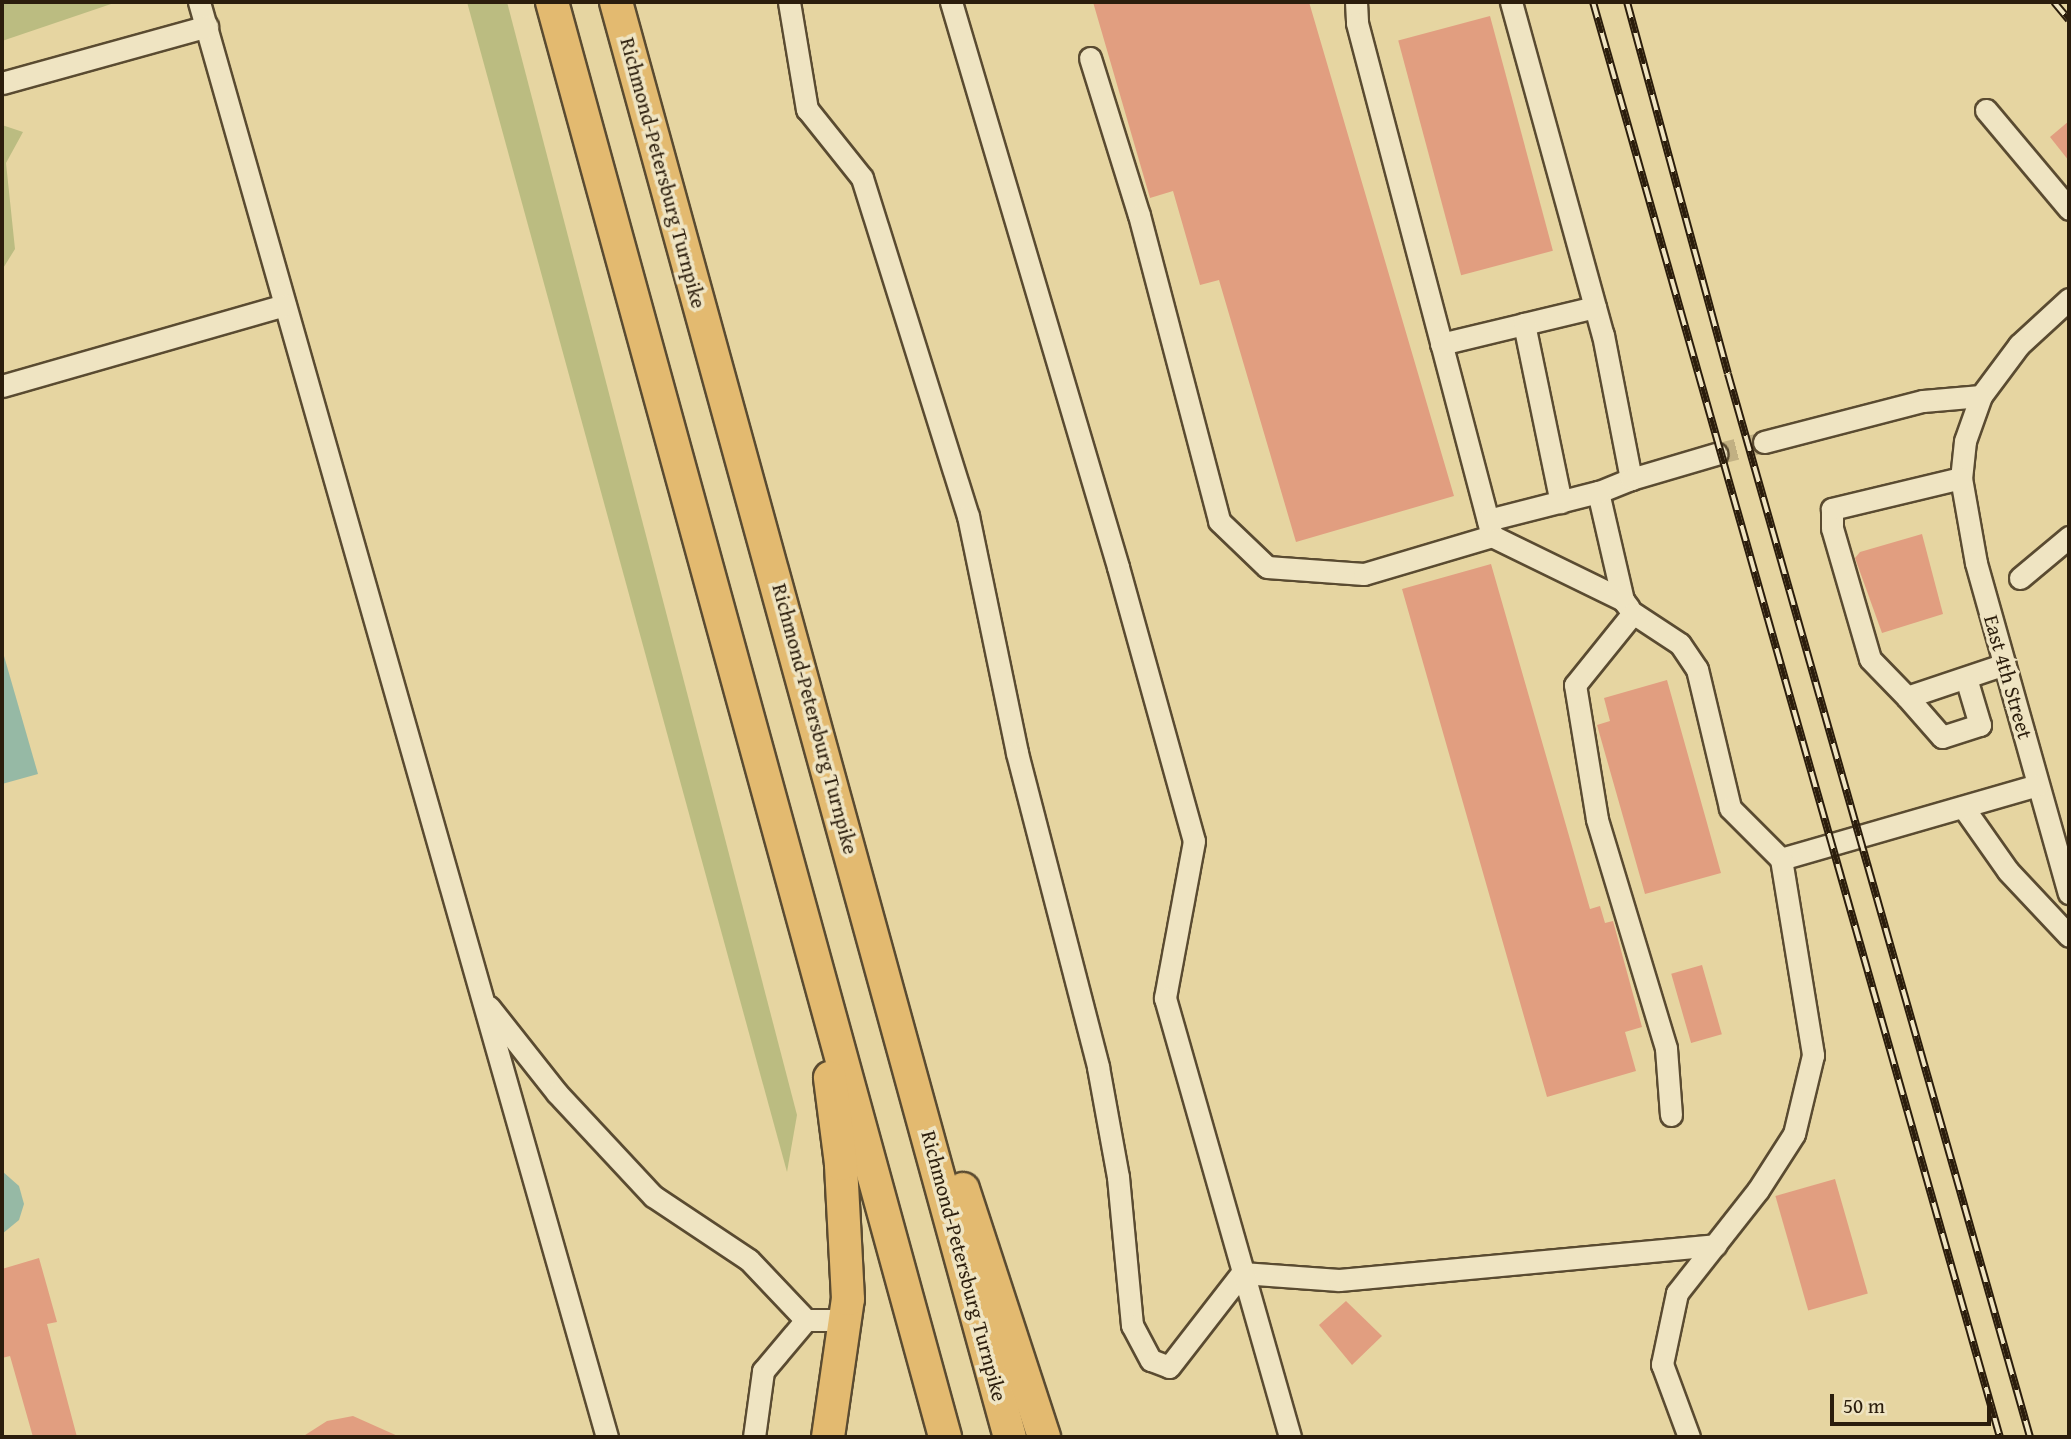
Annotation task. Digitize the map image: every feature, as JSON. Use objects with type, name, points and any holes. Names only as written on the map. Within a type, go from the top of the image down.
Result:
[{"type":"highway","points":[[552,2],[945,1437]]},
{"type":"highway","name":"Richmond-Petersburg Turnpike","points":[[616,2],[889,987],[1010,1437]]},
{"type":"highway","points":[[796,894],[841,1164],[847,1245],[845,1320],[828,1437]]},
{"type":"highway","points":[[889,987],[966,1196],[1044,1437]]},
{"type":"street","points":[[199,2],[607,1437]]},
{"type":"street","points":[[789,2],[807,108],[862,178],[968,516],[1017,753],[1098,1067],[1118,1177],[1132,1325],[1151,1360],[1169,1367],[1242,1273]]},
{"type":"street","points":[[951,2],[1118,568],[1194,841],[1165,999],[1290,1437]]},
{"type":"street","points":[[1356,2],[1357,23],[1490,528],[1628,607],[1680,644],[1697,669],[1730,808],[1781,859],[1813,1055],[1794,1134],[1758,1190],[1676,1293],[1662,1364],[1689,1437]]},
{"type":"street","points":[[1511,2],[1595,307],[1631,479]]},
{"type":"street","points":[[2,83],[207,26]]},
{"type":"street","points":[[1090,58],[1139,215],[1219,521],[1267,567],[1364,573],[1561,502],[1716,454]]},
{"type":"street","points":[[1986,110],[2069,209]]},
{"type":"street","points":[[1966,678],[1980,724],[1942,737],[1870,659],[1832,528],[1832,509],[1962,468],[1981,396],[2019,345],[2069,299]]},
{"type":"street","points":[[2,386],[285,305]]},
{"type":"street","points":[[1441,344],[1595,307]]},
{"type":"street","points":[[1524,324],[1561,502]]},
{"type":"street","points":[[1764,442],[1923,401],[1981,396]]},
{"type":"street","name":"East 4th Street","points":[[1962,468],[1971,542],[2069,893]]},
{"type":"street","points":[[1598,492],[1628,607],[1575,685],[1597,819],[1666,1048],[1671,1115]]},
{"type":"street","points":[[2020,578],[2069,537]]},
{"type":"street","points":[[1907,697],[2005,664]]},
{"type":"street","points":[[1781,859],[2038,785]]},
{"type":"street","points":[[1963,807],[2008,871],[2069,936]]},
{"type":"street","points":[[482,999],[557,1093],[653,1196],[749,1260],[806,1320],[845,1320]]},
{"type":"street","points":[[1242,1273],[1339,1280],[1715,1245]]},
{"type":"street","points":[[754,1437],[763,1371],[806,1320]]},
{"type":"green space","points":[[2,2],[117,2],[2,41]]},
{"type":"green space","points":[[467,2],[507,2],[797,1115],[787,1172]]},
{"type":"green space","points":[[2,125],[23,132],[6,163],[15,249],[2,270]]},
{"type":"shaded area","points":[[2,649],[38,774],[2,784]]},
{"type":"shaded area","points":[[2,1171],[19,1186],[24,1204],[19,1220],[2,1234]]},
{"type":"building","points":[[1093,2],[1309,2],[1454,496],[1296,542],[1219,280],[1200,285],[1173,191],[1150,198]]},
{"type":"building","points":[[1490,16],[1553,251],[1461,275],[1398,41]]},
{"type":"building","points":[[2069,121],[2069,161],[2050,137]]},
{"type":"building","points":[[1922,534],[1943,614],[1882,633],[1855,558],[1860,552]]},
{"type":"building","points":[[1491,564],[1590,909],[1600,906],[1605,923],[1613,921],[1642,1027],[1625,1032],[1636,1071],[1547,1097],[1402,589]]},
{"type":"building","points":[[1667,680],[1721,873],[1645,894],[1597,725],[1610,721],[1604,698]]},
{"type":"building","points":[[1702,965],[1722,1034],[1691,1043],[1671,974]]},
{"type":"building","points":[[1835,1179],[1868,1293],[1808,1310],[1775,1196]]},
{"type":"building","points":[[39,1258],[57,1322],[47,1324],[77,1437],[33,1437],[10,1356],[2,1358],[2,1269]]},
{"type":"building","points":[[1346,1301],[1382,1336],[1352,1365],[1319,1325]]},
{"type":"building","points":[[353,1416],[400,1437],[302,1437],[327,1421]]},
{"type":"tunnel","points":[[1716,454],[1764,442]]},
{"type":"railway","points":[[1593,2],[2000,1437]]},
{"type":"railway","points":[[1627,2],[1728,374],[2030,1437]]},
{"type":"railway","points":[[2054,2],[2069,20]]}]
